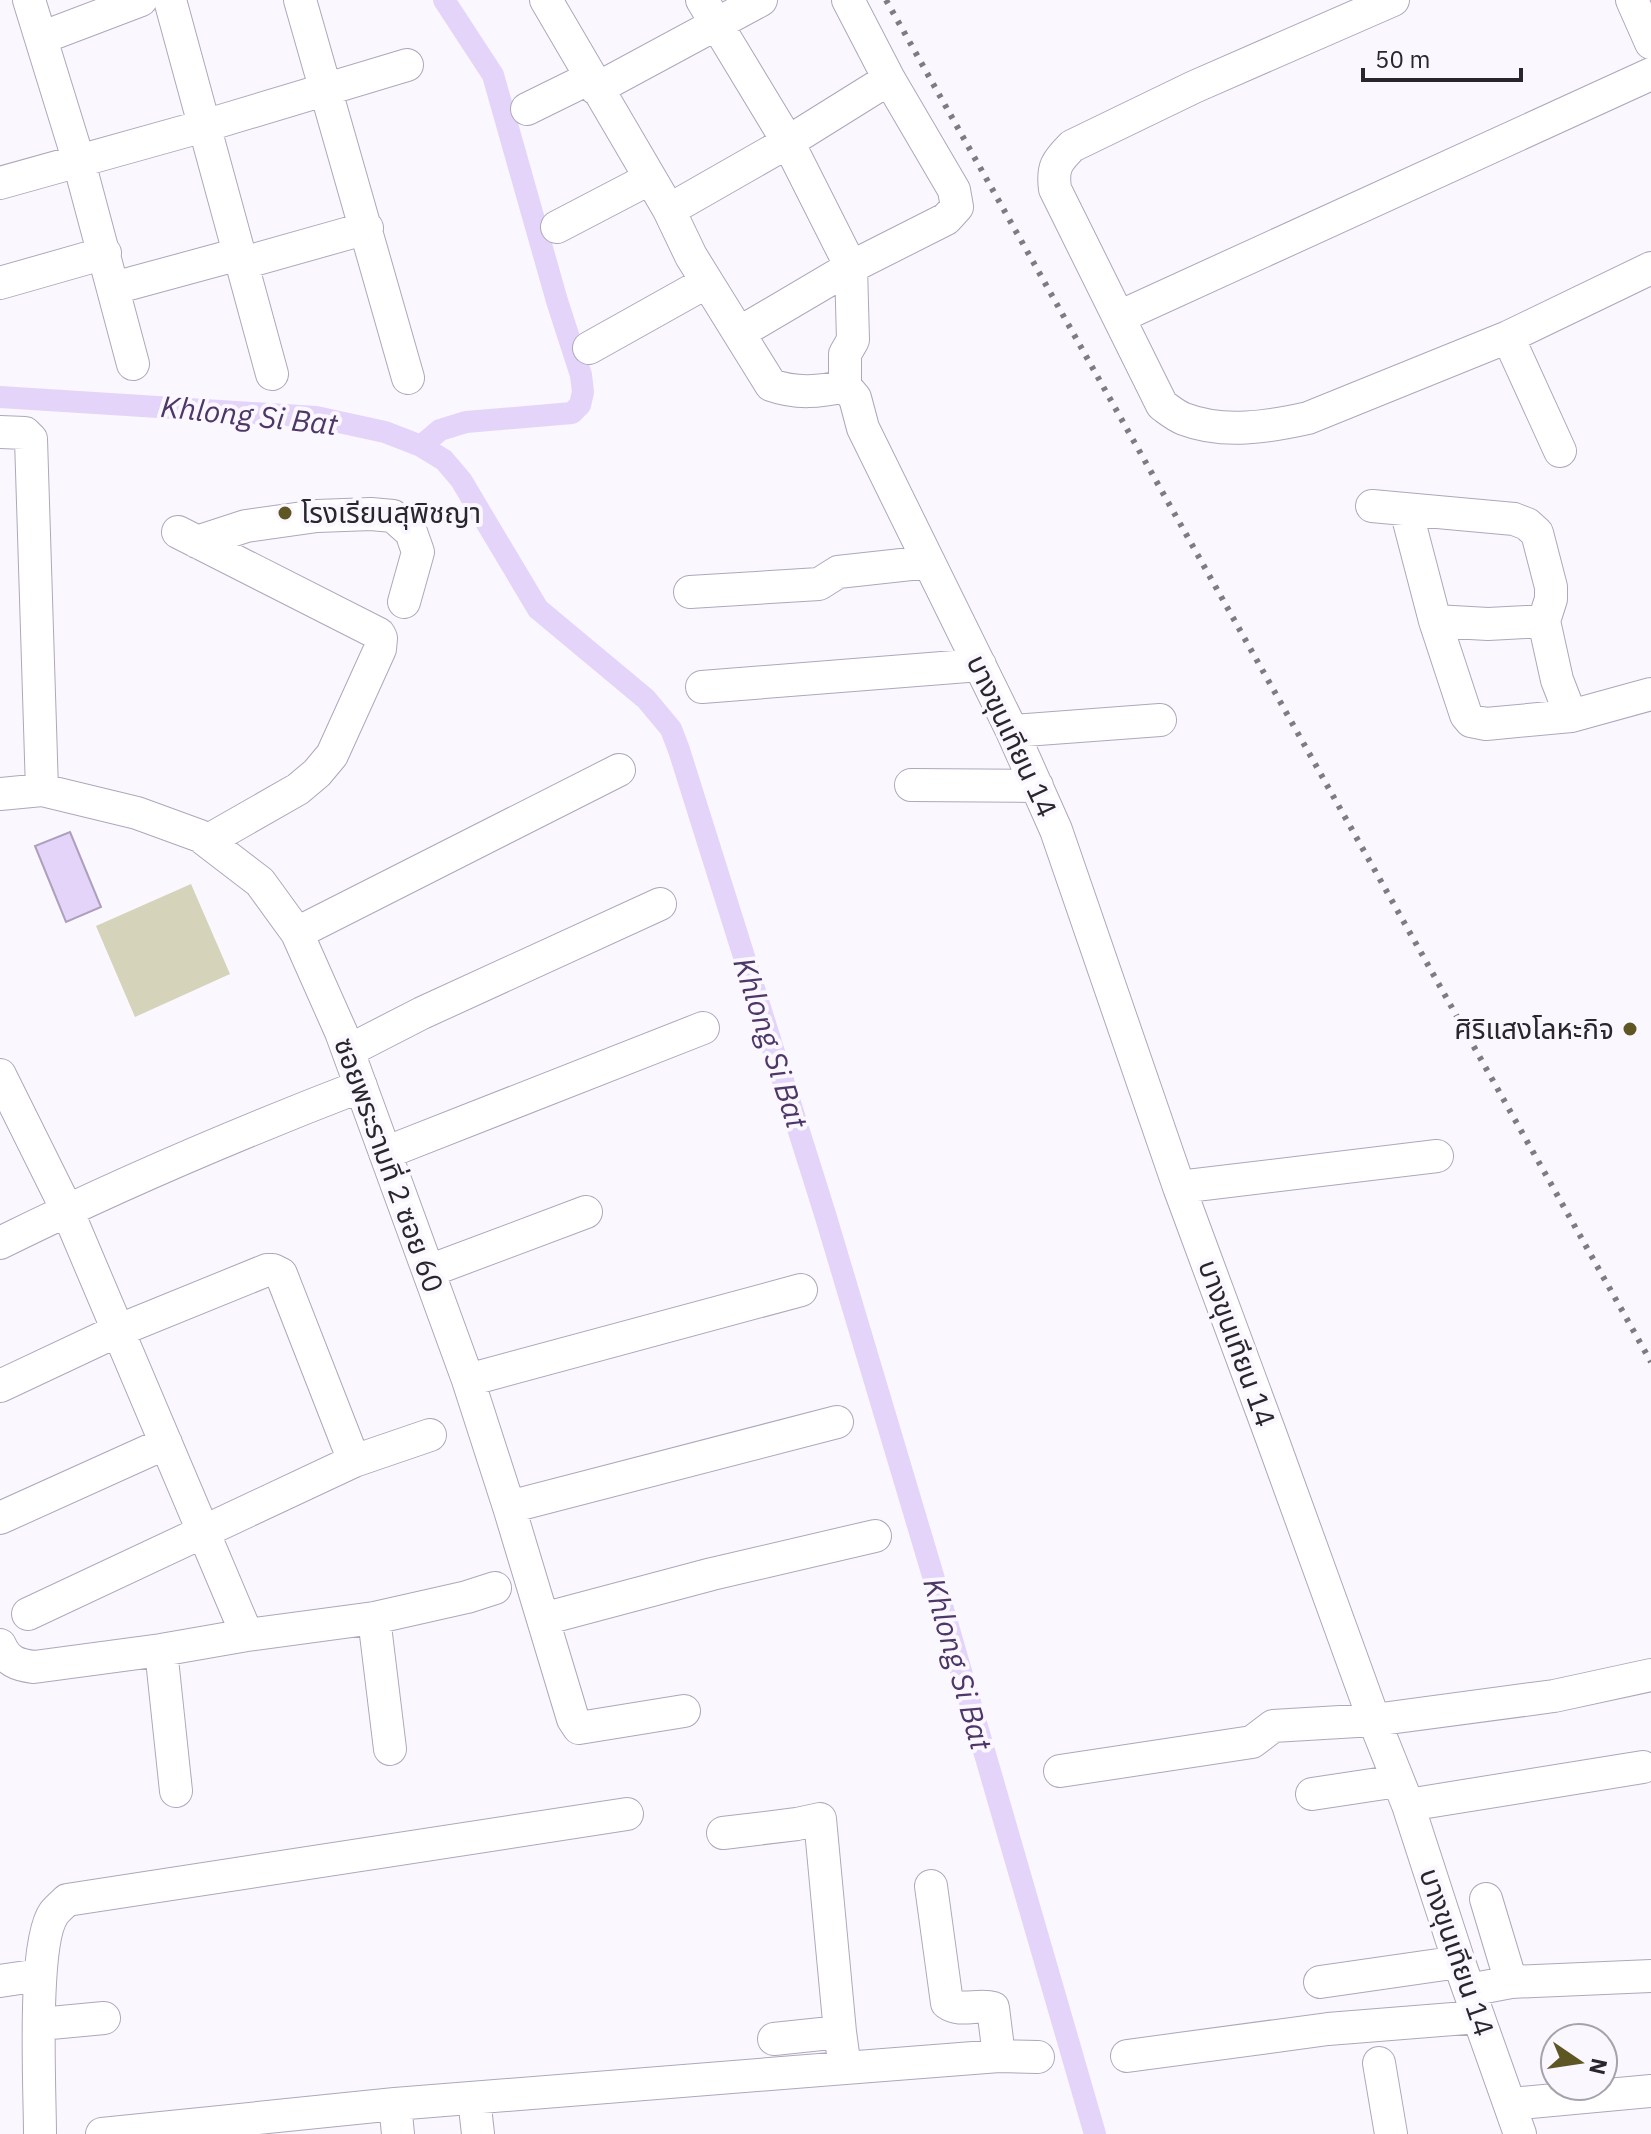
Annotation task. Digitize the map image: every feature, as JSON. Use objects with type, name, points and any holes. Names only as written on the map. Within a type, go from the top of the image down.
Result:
[{"type":"street","points":[[29,0],[79,162],[133,364]]},
{"type":"street","points":[[41,38],[141,0]]},
{"type":"street","points":[[170,0],[272,374]]},
{"type":"street","points":[[300,0],[408,378]]},
{"type":"street","points":[[546,0],[669,210],[691,256],[771,385],[817,392],[855,405],[845,354],[853,340],[851,267],[788,142],[710,13]]},
{"type":"street","points":[[527,109],[593,83],[710,13],[761,0]]},
{"type":"street","points":[[739,333],[851,267],[946,219],[957,207],[954,190],[889,79],[848,0]]},
{"type":"street","points":[[1393,0],[1181,94],[1072,146],[1059,159],[1053,173],[1055,189],[1162,405],[1181,418],[1211,426],[1280,425],[1308,418],[1508,337],[1651,268]]},
{"type":"street","points":[[1632,0],[1651,43]]},
{"type":"street","points":[[0,183],[407,65]]},
{"type":"street","points":[[1119,317],[1651,74]]},
{"type":"street","points":[[669,210],[788,142],[889,79]]},
{"type":"street","points":[[557,227],[649,179]]},
{"type":"street","points":[[114,288],[367,228]]},
{"type":"street","points":[[0,283],[105,253]]},
{"type":"street","points":[[589,348],[707,282]]},
{"type":"street","points":[[1508,337],[1560,451]]},
{"type":"street","name":"บางขุนเทียน 14","points":[[855,405],[1012,731],[1056,830],[1179,1187],[1403,1793],[1468,1990],[1515,2119]]},
{"type":"street","points":[[0,432],[25,433],[31,439],[42,790]]},
{"type":"street","points":[[1372,506],[1514,519],[1527,524],[1537,533],[1551,587],[1551,599],[1544,621],[1557,680],[1571,716]]},
{"type":"street","points":[[1406,510],[1435,621],[1466,715],[1471,721],[1486,724],[1571,716],[1637,697]]},
{"type":"street","points":[[207,841],[298,789],[317,773],[332,755],[381,642],[379,634],[187,537],[317,516],[393,516],[411,532],[418,552],[404,602]]},
{"type":"street","points":[[690,592],[819,584],[838,572],[929,562]]},
{"type":"street","points":[[1435,621],[1488,624],[1544,621]]},
{"type":"street","points":[[702,687],[980,665]]},
{"type":"street","points":[[1012,731],[1160,720]]},
{"type":"street","points":[[297,933],[619,770]]},
{"type":"street","points":[[911,785],[1037,786]]},
{"type":"street","name":"ซอยพระรามที่ 2 ซอย 60","points":[[0,794],[42,790],[137,813],[200,836],[260,882],[297,933],[348,1051],[468,1380],[573,1719],[579,1728],[684,1711]]},
{"type":"street","points":[[348,1051],[422,1013],[660,904]]},
{"type":"street","points":[[385,1153],[703,1028]]},
{"type":"street","points":[[0,1075],[8,1111],[67,1210],[247,1635]]},
{"type":"street","points":[[0,1243],[67,1210],[305,1107],[361,1086]]},
{"type":"street","points":[[1179,1187],[1437,1156]]},
{"type":"street","points":[[429,1271],[586,1212]]},
{"type":"street","points":[[0,1386],[117,1331],[267,1270],[277,1272],[281,1274],[354,1461]]},
{"type":"street","points":[[468,1380],[801,1290]]},
{"type":"street","points":[[509,1507],[837,1422]]},
{"type":"street","points":[[28,1614],[354,1461],[430,1435]]},
{"type":"street","points":[[0,1518],[166,1443]]},
{"type":"street","points":[[543,1619],[712,1574],[875,1536]]},
{"type":"street","points":[[0,1645],[14,1663],[34,1667],[374,1618],[495,1588]]},
{"type":"street","points":[[374,1618],[390,1749]]},
{"type":"street","points":[[161,1650],[176,1791]]},
{"type":"street","points":[[1060,1771],[1252,1742],[1273,1726],[1374,1720],[1554,1696],[1651,1675]]},
{"type":"street","points":[[1312,1794],[1403,1793],[1643,1767]]},
{"type":"street","points":[[40,2134],[40,1975],[53,1914],[67,1900],[627,1814]]},
{"type":"street","points":[[723,1833],[835,1816],[840,2032],[845,2068]]},
{"type":"street","points":[[931,1886],[947,2003],[956,2008],[993,2008],[999,2056]]},
{"type":"street","points":[[1486,1899],[1511,1982]]},
{"type":"street","points":[[0,1981],[40,1975]]},
{"type":"street","points":[[1127,2056],[1328,2029],[1468,1990],[1511,1982],[1651,1976]]},
{"type":"street","points":[[1320,1982],[1468,1990]]},
{"type":"street","points":[[40,2024],[104,2018]]},
{"type":"street","points":[[774,2039],[840,2032]]},
{"type":"street","points":[[105,2134],[397,2119],[474,2098],[999,2056],[1038,2057]]},
{"type":"street","points":[[1379,2063],[1391,2134]]},
{"type":"street","points":[[1515,2119],[1616,2093],[1651,2091]]},
{"type":"street","points":[[474,2098],[478,2134]]},
{"type":"shaded area","points":[[70,832],[101,907],[66,922],[35,846]]},
{"type":"shaded area","points":[[191,884],[230,974],[135,1017],[96,926]]},
{"type":"waterway","points":[[421,446],[440,430],[466,422],[572,413],[580,405],[583,392],[581,375],[493,75],[444,0]]},
{"type":"waterway","name":"Khlong Si Bat","points":[[0,397],[316,417],[385,432],[421,446],[444,460],[461,480],[538,609],[646,699],[671,729],[825,1214],[1095,2134]]},
{"type":"railway","points":[[886,0],[1651,1362]]},
{"type":"place","name":"โรงเรียนสุพิชญา","points":[[285,513]]},
{"type":"place","name":"ศิริแสงโลหะกิจ","points":[[1630,1029]]}]
